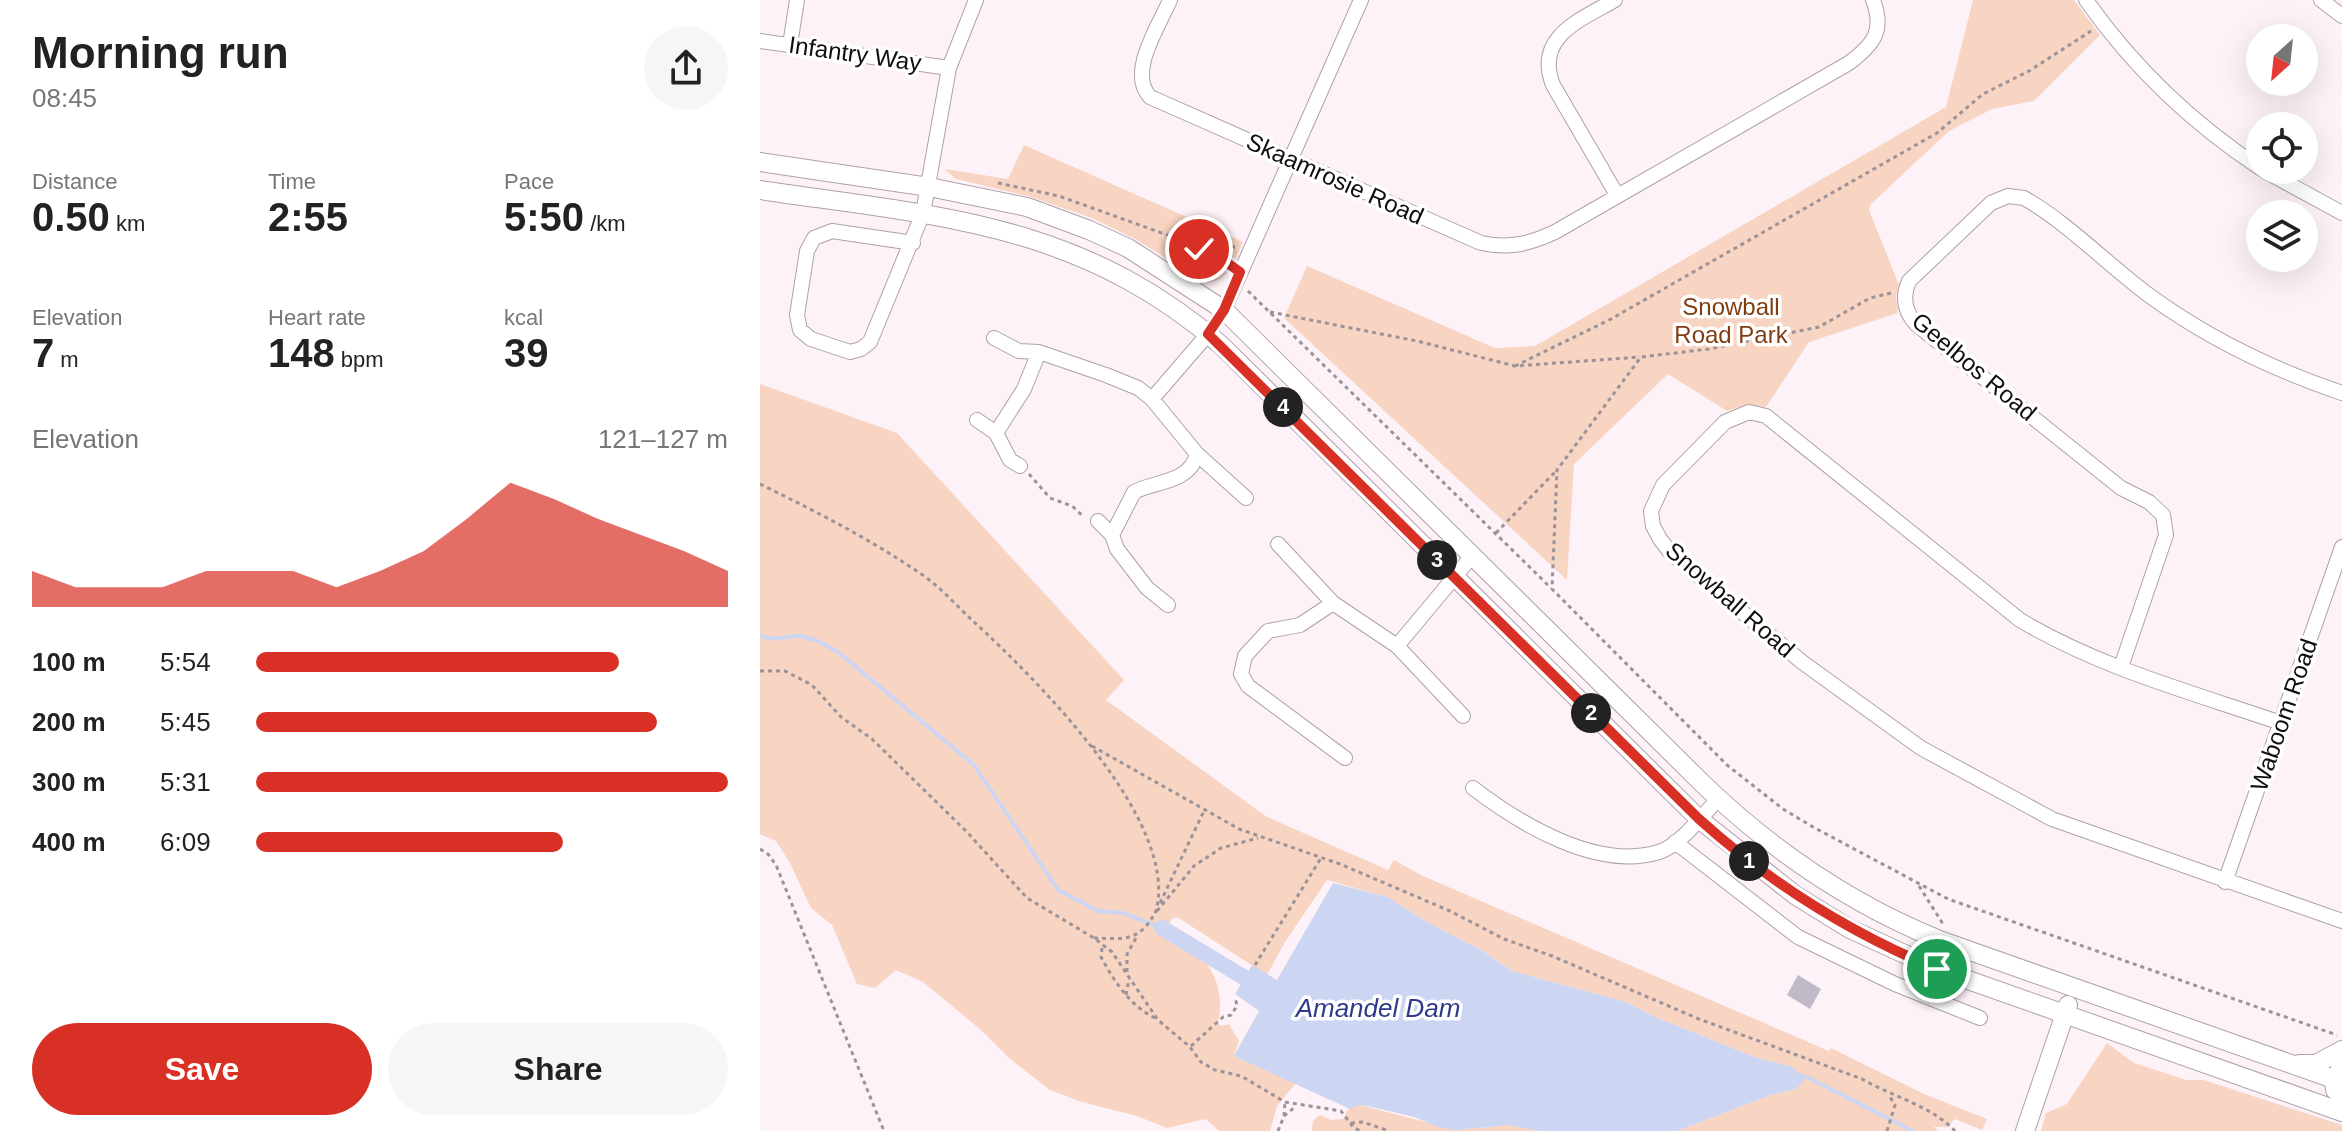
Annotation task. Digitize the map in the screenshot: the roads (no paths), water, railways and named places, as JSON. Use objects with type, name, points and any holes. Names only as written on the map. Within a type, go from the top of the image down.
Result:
[{"type":"street","points":[[790,45],[797,0]]},
{"type":"street","points":[[913,243],[832,231],[814,238],[807,251],[797,315],[803,334],[850,352],[866,346],[913,243],[923,213],[949,68],[976,0]]},
{"type":"street","name":"Skaamrosie Road","points":[[1170,0],[1142,64],[1140,78],[1145,91],[1156,101],[1481,243],[1500,247],[1516,246],[1545,237],[1832,74],[1865,51],[1878,28],[1878,13],[1873,0]]},
{"type":"street","points":[[1152,399],[1208,334],[1224,310],[1361,0]]},
{"type":"street","points":[[1615,0],[1574,23],[1554,44],[1548,58],[1548,72],[1617,195]]},
{"type":"street","points":[[2086,0],[2135,62],[2180,106],[2246,157]]},
{"type":"street","points":[[2321,0],[2342,16]]},
{"type":"street","name":"Infantry Way","points":[[760,41],[949,68]]},
{"type":"street","points":[[760,162],[1008,202],[1081,226],[1146,258],[1224,310],[1718,799],[1765,840],[1827,884],[1887,917],[1958,947],[2289,1063],[2339,1085]]},
{"type":"street","points":[[2289,184],[2342,213]]},
{"type":"street","points":[[760,190],[923,213],[1003,229],[1085,258],[1145,290],[1208,334],[1699,819],[1786,889],[1850,929],[1937,969],[2342,1112]]},
{"type":"street","name":"Geelbos Road","points":[[2121,667],[2166,535],[2163,515],[2149,502],[2121,488],[1916,324],[1905,305],[1909,281],[1991,203],[2008,196],[2024,198],[2151,297],[2196,327],[2276,369],[2342,393]]},
{"type":"street","points":[[994,338],[1019,351],[1039,352],[1127,384],[1152,399],[1197,454],[1246,498]]},
{"type":"street","points":[[996,433],[1024,389],[1039,352]]},
{"type":"street","name":"Snowball Road","points":[[2281,723],[2064,645],[2020,620],[1766,416],[1749,412],[1725,422],[1663,485],[1651,511],[1653,526],[1660,539],[1686,568],[1831,685],[1921,748],[2052,819],[2342,921]]},
{"type":"street","points":[[977,420],[996,433],[1010,460],[1020,466]]},
{"type":"street","points":[[1112,535],[1134,492],[1172,480],[1193,467],[1197,454]]},
{"type":"street","points":[[1098,521],[1112,535],[1117,549],[1147,588],[1168,605]]},
{"type":"street","points":[[1278,544],[1333,603],[1397,646],[1463,716]]},
{"type":"street","name":"Waboom Road","points":[[2225,882],[2342,547]]},
{"type":"street","points":[[1397,646],[1472,556]]},
{"type":"street","points":[[1333,603],[1300,625],[1268,631],[1245,656],[1241,674],[1248,686],[1345,758]]},
{"type":"street","points":[[1473,788],[1541,833],[1625,856],[1660,852],[1675,842],[1718,799]]},
{"type":"street","points":[[1675,842],[1798,937],[1895,984],[1980,1018]]},
{"type":"street","points":[[2025,1131],[2074,988]]},
{"type":"street","points":[[2289,1063],[2316,1064],[2342,1050]]},
{"type":"street","points":[[2339,1085],[2342,1058]]},
{"type":"street","points":[[2276,1089],[2312,1091],[2339,1085]]},
{"type":"water","name":"Amandel Dam","points":[[1333,883],[1387,897],[1483,951],[1512,971],[1626,1002],[1757,1058],[1789,1066],[1807,1077],[1796,1089],[1771,1095],[1677,1131],[1538,1131],[1510,1125],[1456,1130],[1372,1107],[1360,1105],[1350,1109],[1234,1056],[1259,1011],[1235,994],[1252,965],[1277,980]]},
{"type":"waterway","points":[[760,635],[770,638],[805,637],[838,652],[974,765],[1058,890],[1098,911],[1123,913],[1162,928]]},
{"type":"waterway","points":[[1162,928],[1245,978]]},
{"type":"waterway","points":[[1807,1077],[1913,1131]]},
{"type":"park label","name":"Snowball Road Park","points":[[1731,321]]}]
